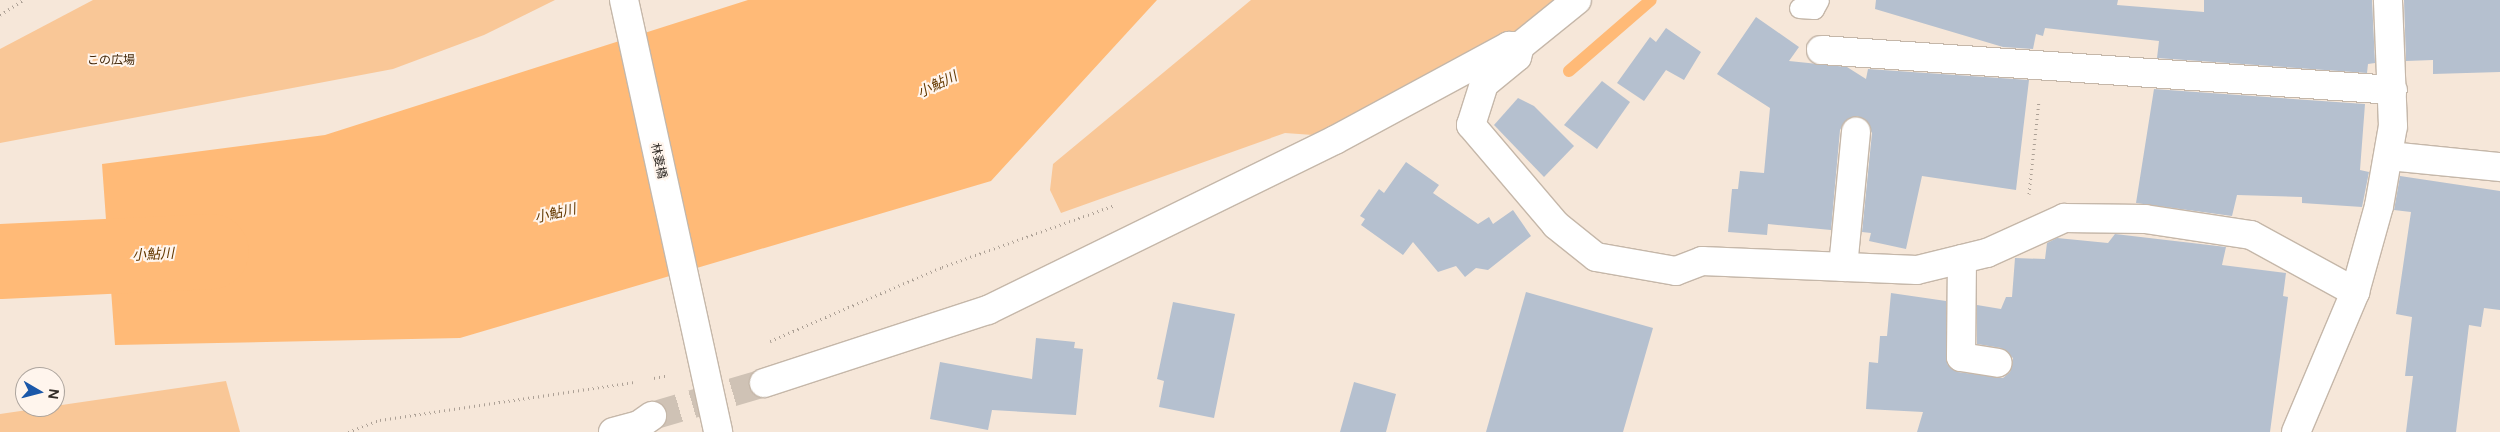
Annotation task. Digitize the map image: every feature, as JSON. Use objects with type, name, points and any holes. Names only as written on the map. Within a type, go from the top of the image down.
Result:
[{"type":"street","name":"林妻橋","points":[[624,0],[692,322],[718,432]]},
{"type":"street","points":[[1577,0],[1520,46],[1517,57],[1484,84],[1471,125],[1556,225],[1596,257],[1676,270],[1702,261],[1917,270],[1962,259],[2024,237],[2064,218],[2145,219],[2251,235],[2355,292]]},
{"type":"street","points":[[2296,432],[2355,292],[2389,156],[2393,90],[2388,0]]},
{"type":"street","points":[[764,383],[988,310],[1327,144],[1509,46],[1520,46]]},
{"type":"street","points":[[1821,50],[2393,90]]},
{"type":"street","points":[[1843,267],[1856,132]]},
{"type":"street","points":[[2389,156],[2500,166]]},
{"type":"street","points":[[1962,259],[1961,357],[1998,363]]},
{"type":"street","points":[[613,432],[644,424]]},
{"type":"lane","points":[[1799,8],[1814,9],[1820,0]]},
{"type":"path","points":[[0,14],[23,0]]},
{"type":"path","points":[[2024,237],[2043,65]]},
{"type":"path","points":[[764,343],[942,267],[1121,203]]},
{"type":"path","points":[[348,432],[380,420],[653,378]]},
{"type":"green space","name":"この広場","points":[[93,0],[555,0],[484,35],[393,69],[0,143],[0,49]]},
{"type":"green space","points":[[1251,0],[1558,0],[1521,29],[1313,135],[1285,133],[1061,213],[1050,190],[1053,164]]},
{"type":"green space","points":[[226,381],[240,432],[0,432],[0,414],[15,412],[15,417],[65,417],[65,405]]},
{"type":"water","points":[[748,0],[1157,0],[991,181],[460,338],[115,345],[102,164],[325,135]]},
{"type":"building","points":[[1876,0],[2118,0],[2117,5],[2204,12],[2204,0],[2372,0],[2375,63],[2368,64],[2367,73],[2157,58],[2159,41],[2045,28],[2043,36],[2036,34],[2033,49],[2003,47],[1875,9]]},
{"type":"building","points":[[2404,0],[2500,0],[2500,72],[2433,74],[2433,60],[2406,61]]},
{"type":"building","points":[[1756,17],[1799,47],[1789,61],[1847,67],[1866,79],[1868,69],[2029,80],[2016,190],[1922,176],[1906,249],[1869,241],[1871,233],[1862,232],[1872,133],[1865,120],[1857,116],[1844,123],[1840,130],[1831,230],[1768,224],[1767,235],[1728,232],[1732,189],[1738,189],[1740,171],[1764,173],[1770,108],[1717,74]]},
{"type":"building","points":[[1666,28],[1701,52],[1684,80],[1666,70],[1644,101],[1617,83],[1650,37],[1656,42]]},
{"type":"building","points":[[1602,81],[1630,102],[1597,149],[1564,125]]},
{"type":"building","points":[[2154,89],[2365,104],[2360,170],[2369,172],[2362,207],[2302,203],[2302,197],[2237,195],[2232,216],[2136,203]]},
{"type":"building","points":[[1518,98],[1534,106],[1574,146],[1544,177],[1494,125]]},
{"type":"building","points":[[1406,162],[1439,185],[1433,193],[1478,224],[1489,217],[1493,224],[1513,210],[1531,236],[1488,270],[1476,268],[1465,277],[1456,266],[1438,272],[1413,242],[1403,255],[1361,225],[1365,219],[1360,216],[1379,189],[1384,193]]},
{"type":"building","points":[[2400,176],[2500,191],[2500,310],[2484,308],[2481,327],[2469,325],[2456,432],[2406,432],[2413,376],[2405,376],[2412,317],[2396,314],[2411,212],[2394,210]]},
{"type":"building","points":[[2115,234],[2226,247],[2222,265],[2286,273],[2283,296],[2288,297],[2270,432],[1917,432],[1923,412],[1866,409],[1869,362],[1878,363],[1880,336],[1887,336],[1891,293],[1946,301],[1947,364],[1958,372],[2003,378],[2010,372],[2013,358],[2001,348],[1977,344],[1977,305],[2001,309],[2006,297],[2012,297],[2015,258],[2045,259],[2047,243],[2057,238],[2108,243]]},
{"type":"building","points":[[1526,292],[1653,328],[1623,432],[1486,432]]},
{"type":"building","points":[[1173,302],[1235,314],[1214,418],[1159,407],[1164,381],[1157,379]]},
{"type":"building","points":[[1036,338],[1075,342],[1074,348],[1083,349],[1076,415],[992,410],[988,430],[930,419],[940,362],[1032,379]]},
{"type":"building","points":[[1354,382],[1396,394],[1386,432],[1340,432]]},
{"type":"waterway","points":[[1569,71],[1651,0]]},
{"type":"waterway","name":"小鮎川","points":[[0,261],[211,251]]},
{"type":"tunnel","points":[[652,416],[764,383]]}]
